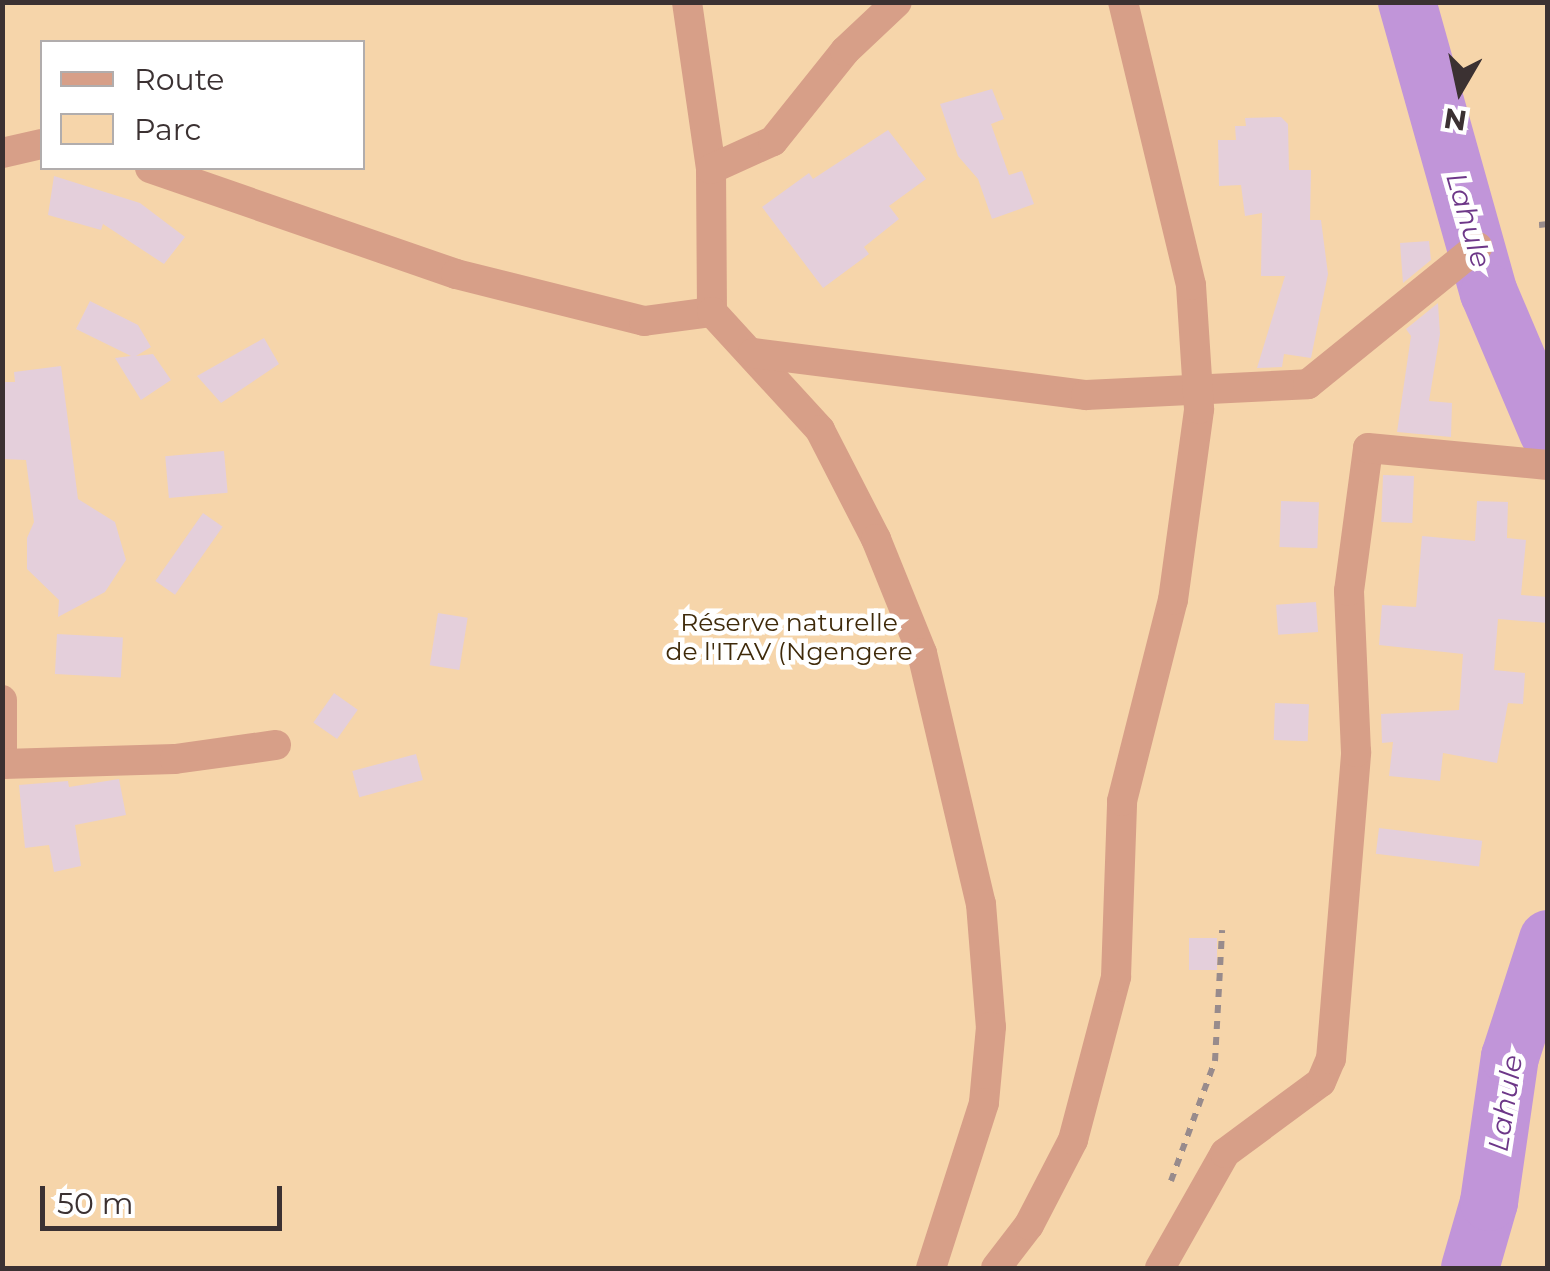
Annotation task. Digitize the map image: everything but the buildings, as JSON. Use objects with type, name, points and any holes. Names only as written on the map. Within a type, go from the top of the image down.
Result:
[{"type":"street","points":[[687,2],[712,169],[712,312],[754,353],[820,430],[876,540],[922,653],[981,904],[992,1027],[984,1103],[930,1268]]},
{"type":"street","points":[[712,169],[774,141],[845,51],[897,2]]},
{"type":"street","points":[[996,1268],[1029,1226],[1073,1140],[1116,977],[1122,801],[1174,600],[1198,389],[1191,285],[1122,4]]},
{"type":"street","points":[[2,153],[40,144]]},
{"type":"street","points":[[156,170],[456,274],[644,320],[712,312]]},
{"type":"street","points":[[754,353],[1086,396],[1308,384],[1476,247]]},
{"type":"street","points":[[1160,1268],[1225,1153],[1321,1082],[1331,1059],[1356,752],[1349,591],[1368,448],[1538,465]]},
{"type":"street","points":[[2,700],[3,764],[175,759],[276,745]]},
{"type":"path","points":[[1169,1188],[1215,1061],[1222,930]]},
{"type":"green space","name":"Réserve naturelle de l'ITAV (Ngengere","points":[[3,3],[1547,3],[1547,1268],[3,1268]]},
{"type":"waterway","name":"Lahule","points":[[1407,2],[1489,293],[1548,432]]},
{"type":"waterway","name":"Lahule","points":[[1470,1268],[1489,1202],[1510,1057],[1548,939]]}]
